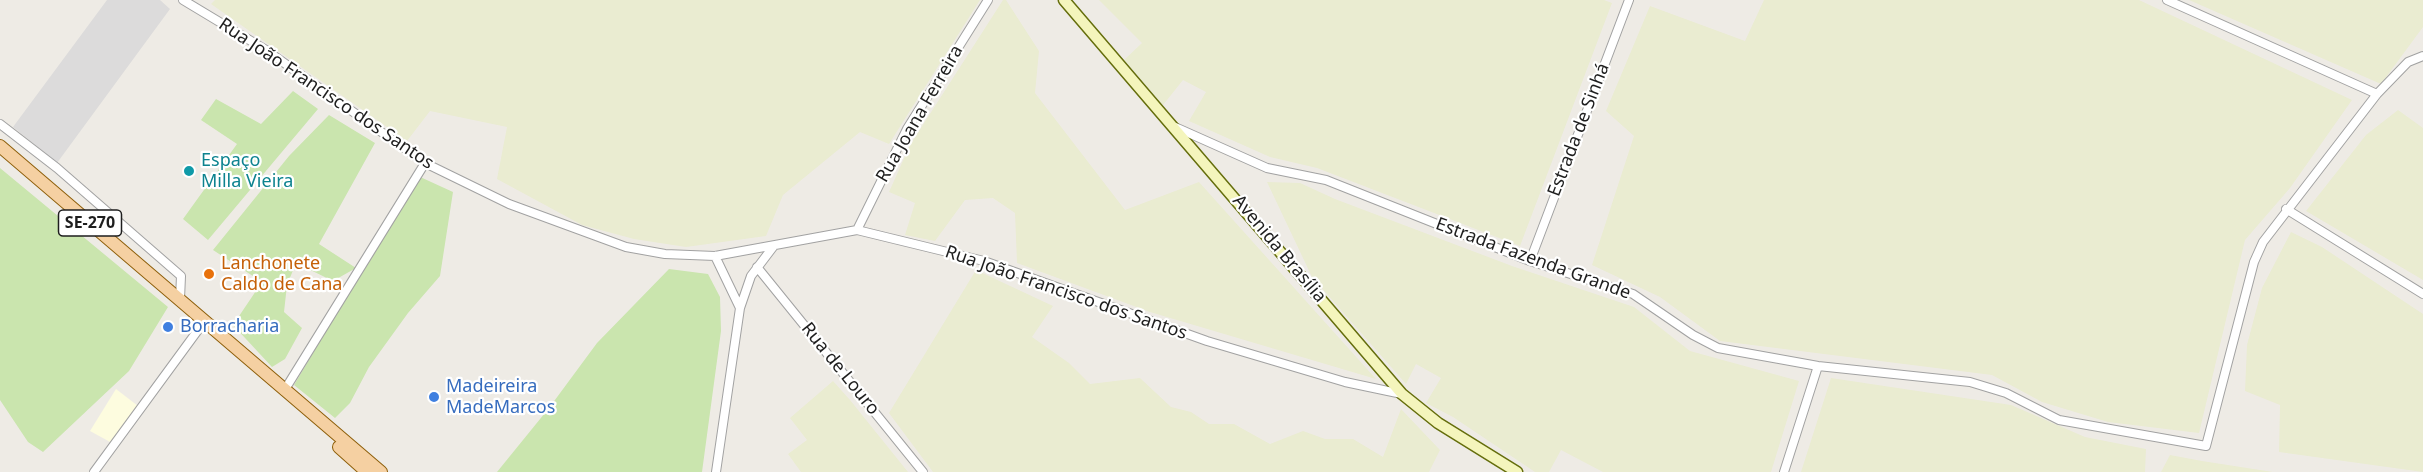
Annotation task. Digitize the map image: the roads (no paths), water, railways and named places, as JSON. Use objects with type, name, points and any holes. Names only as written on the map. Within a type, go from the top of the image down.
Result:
[{"type":"main road","name":"Avenida Brasília","points":[[1064,0],[1402,394],[1438,423],[1517,472]]},
{"type":"main road","name":"SE-270","points":[[0,146],[381,472]]},
{"type":"main road","name":"SE-270","points":[[0,154],[367,472]]},
{"type":"street","name":"Rua João Francisco dos Santos","points":[[183,0],[266,50],[425,163],[509,204],[626,247],[665,254],[715,256],[856,230],[984,261],[1207,341],[1337,381],[1402,394]]},
{"type":"street","name":"Rua Joana Ferreira","points":[[856,230],[907,129],[988,0]]},
{"type":"street","name":"Estrada de Sinhá","points":[[1530,261],[1629,0]]},
{"type":"street","points":[[2168,0],[2377,94]]},
{"type":"street","points":[[2423,56],[2408,62],[2377,94],[2286,209],[2423,294]]},
{"type":"street","points":[[0,124],[57,168],[181,276],[180,299]]},
{"type":"street","name":"Estrada Fazenda Grande","points":[[1174,126],[1261,166],[1326,180],[1530,261],[1642,298],[1693,335],[1718,348],[1818,366],[1970,382],[2006,393],[2059,420],[2206,446],[2254,262],[2263,242],[2286,209]]},
{"type":"street","points":[[284,391],[425,163]]},
{"type":"street","points":[[716,472],[740,308],[748,283],[773,247]]},
{"type":"street","points":[[715,256],[740,308]]},
{"type":"street","name":"Rua de Louro","points":[[757,267],[923,472]]},
{"type":"street","points":[[94,472],[201,326]]},
{"type":"street","points":[[1784,472],[1818,366]]},
{"type":"place","name":"Espaço Milla Vieira","points":[[189,171]]},
{"type":"place","name":"Lanchonete Caldo de Cana","points":[[209,274]]},
{"type":"place","name":"Borracharia","points":[[168,327]]},
{"type":"place","name":"Madeireira MadeMarcos","points":[[434,397]]}]
